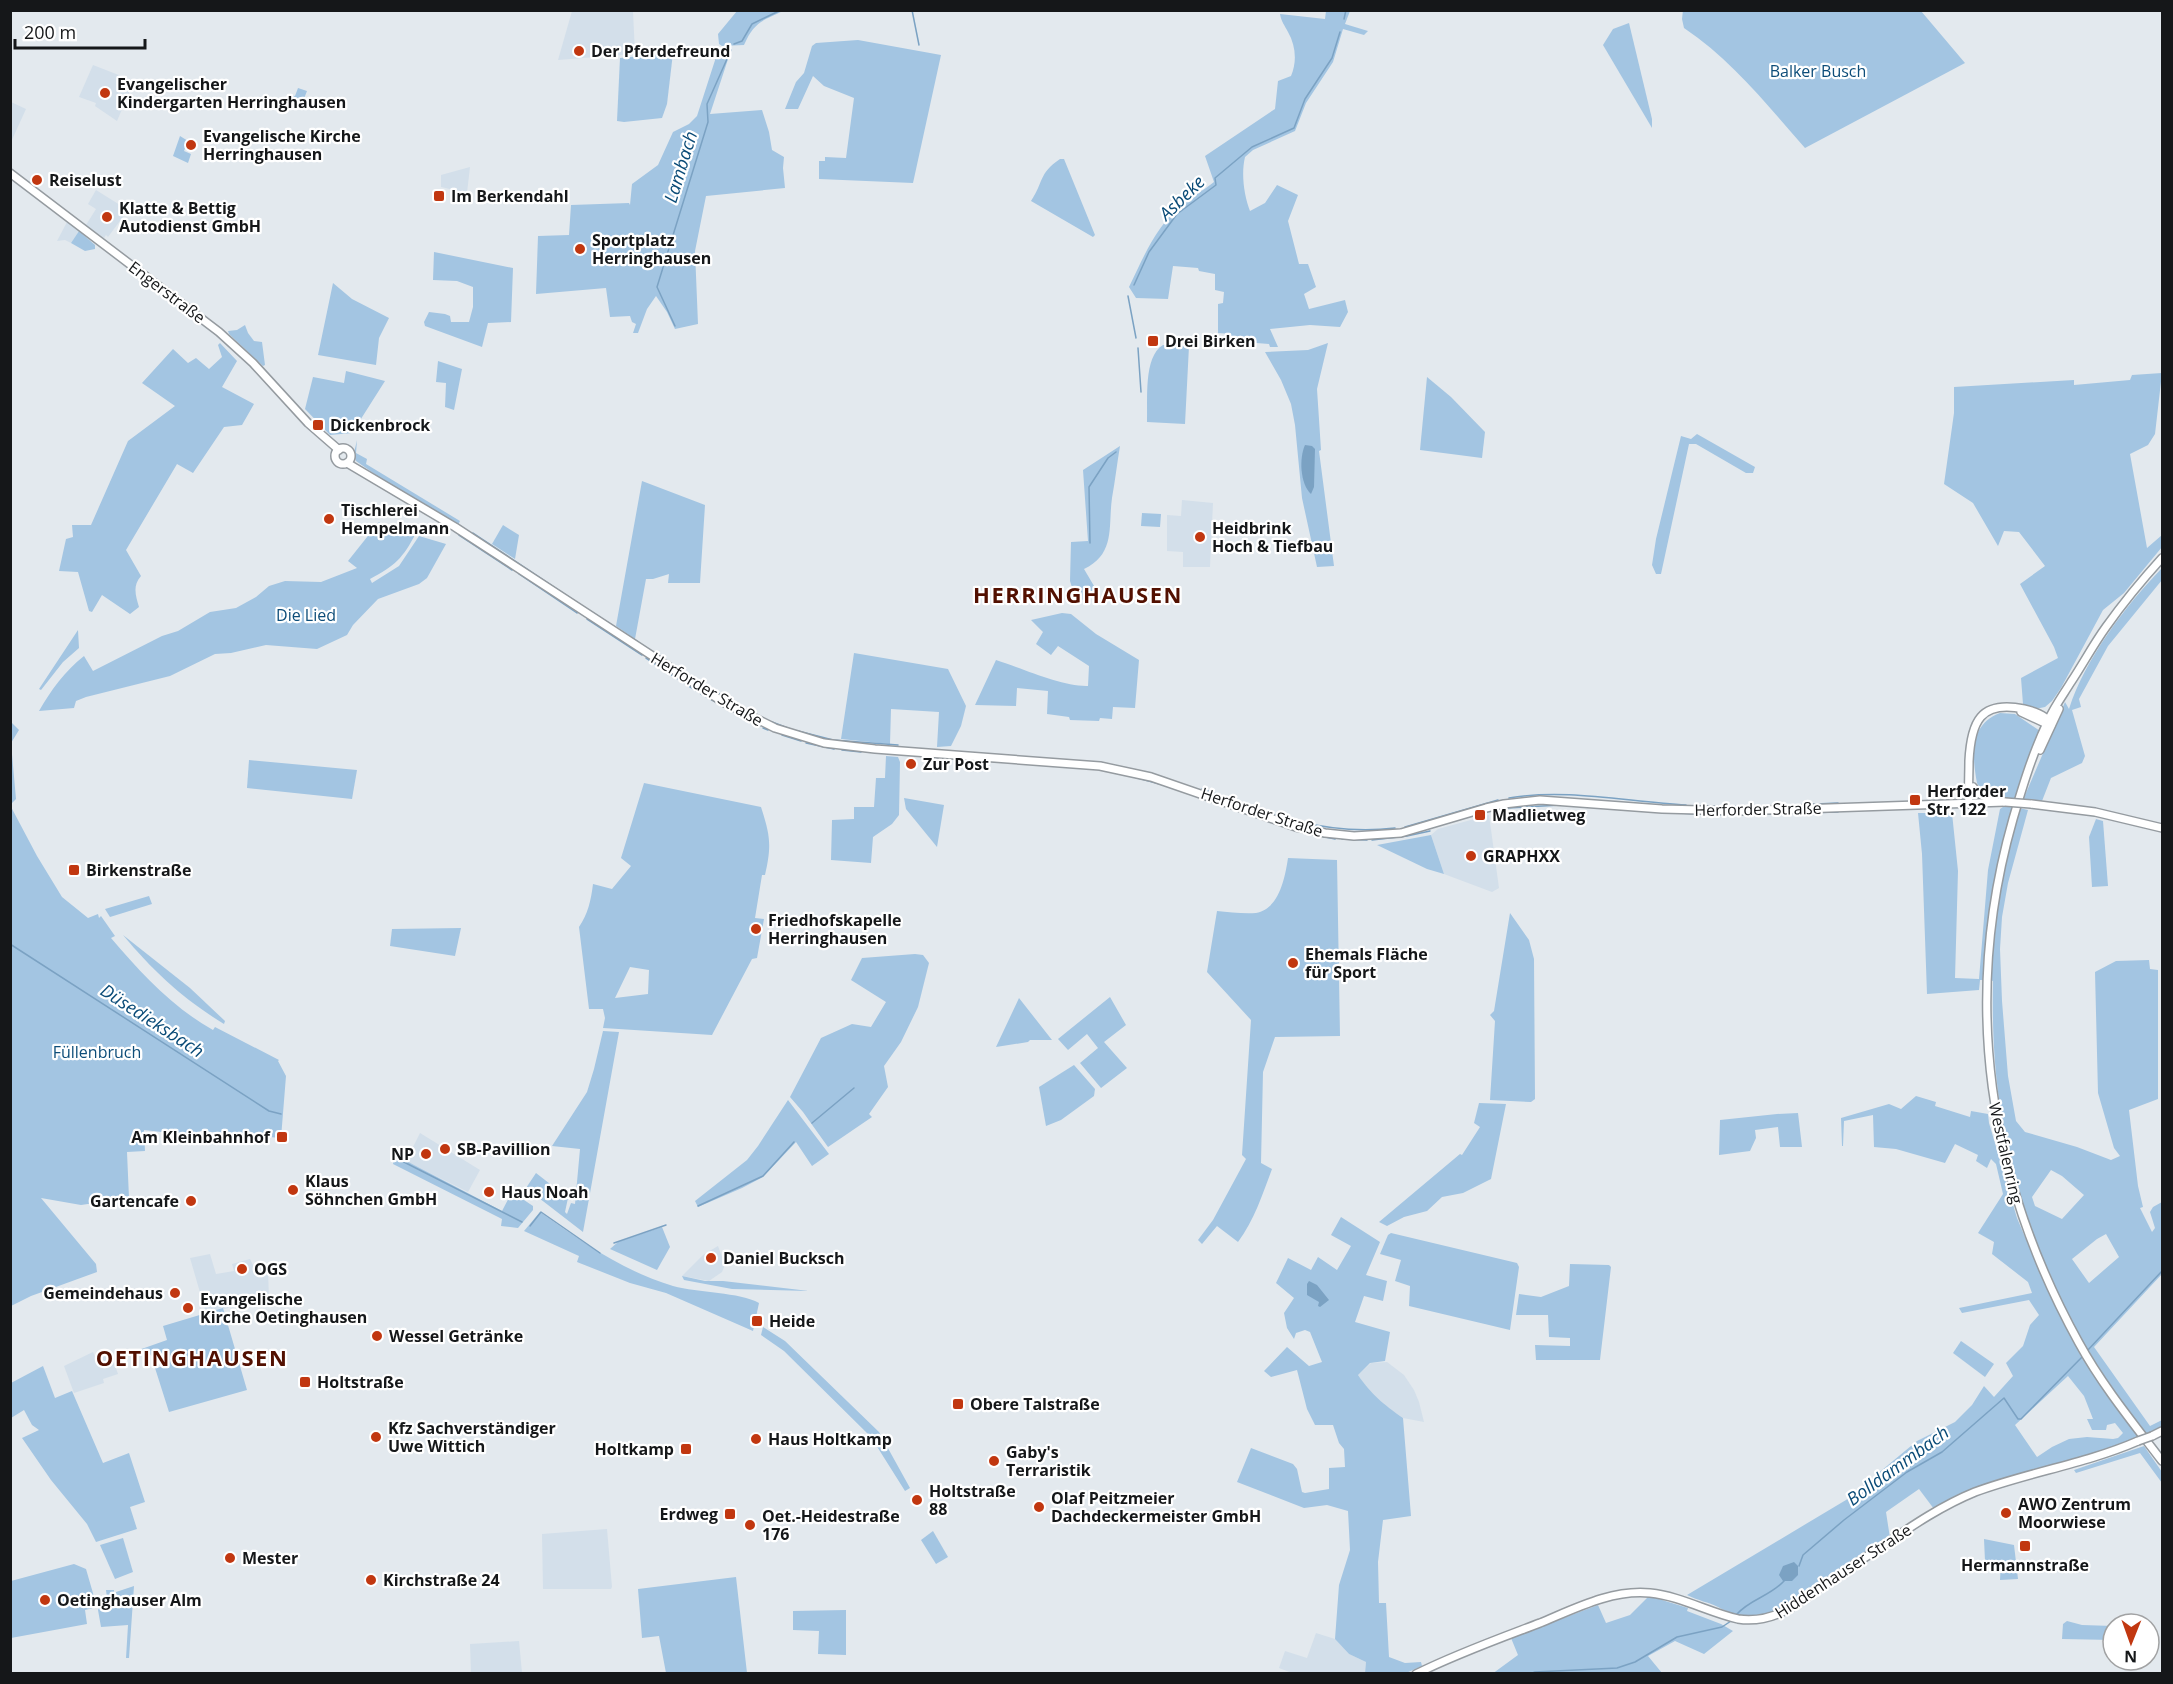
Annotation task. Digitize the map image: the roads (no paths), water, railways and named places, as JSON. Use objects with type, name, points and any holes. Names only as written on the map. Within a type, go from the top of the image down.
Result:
[{"type":"main road","name":"Engerstraße","points":[[10,173],[226,337],[337,452]]},
{"type":"main road","points":[[347,450],[348,460],[339,463],[335,459],[337,452],[347,450]]},
{"type":"main road","name":"Herforder Straße","points":[[348,460],[368,475],[455,527],[702,690],[740,712],[783,732],[824,743],[857,748],[1074,763],[1128,771],[1173,784],[1296,827],[1354,836],[1390,834],[1417,829],[1504,804],[1540,800],[1692,811],[1739,812],[2002,802],[2100,813],[2163,828]]},
{"type":"main road","name":"Westfalenring","points":[[2049,723],[2106,627],[2163,558]]},
{"type":"main road","name":"Westfalenring","points":[[2072,682],[2059,701],[2049,723],[2016,809],[1998,883],[1988,958],[1986,1032],[1996,1120],[2014,1194],[2026,1228],[2063,1313],[2104,1383],[2163,1461]]},
{"type":"main road","points":[[2037,714],[2050,710],[2059,701]]},
{"type":"main road","points":[[1969,804],[1970,746],[1973,728],[1985,713],[2002,706],[2012,707],[2037,714],[2049,723]]},
{"type":"main road","points":[[2012,707],[2049,723]]},
{"type":"main road","points":[[1969,804],[1973,797],[1970,746]]},
{"type":"main road","points":[[1973,787],[1984,797],[2002,802]]},
{"type":"main road","name":"Hiddenhauser Straße","points":[[1416,1674],[1479,1646],[1568,1612],[1606,1598],[1630,1593],[1661,1594],[1734,1618],[1764,1619],[1787,1610],[1909,1528],[1974,1492],[2092,1459],[2163,1431]]},
{"type":"waterway","name":"Lambach","points":[[734,44],[742,41],[752,24],[781,10]]},
{"type":"waterway","points":[[912,10],[919,45]]},
{"type":"waterway","name":"Asbeke","points":[[1344,19],[1346,10]]},
{"type":"waterway","name":"Asbeke","points":[[1134,285],[1149,252],[1177,214],[1216,185],[1215,178],[1252,147],[1294,128],[1305,99],[1332,58],[1340,32]]},
{"type":"waterway","name":"Lambach","points":[[675,326],[657,287],[708,122],[707,104],[731,50]]},
{"type":"waterway","name":"Asbeke","points":[[1128,296],[1136,338]]},
{"type":"waterway","name":"Asbeke","points":[[1138,348],[1141,392]]},
{"type":"waterway","name":"Asbeke","points":[[1090,543],[1089,487],[1108,458],[1116,452]]},
{"type":"waterway","points":[[473,533],[584,607]]},
{"type":"waterway","points":[[459,535],[512,570]]},
{"type":"waterway","points":[[519,574],[577,613]]},
{"type":"waterway","points":[[593,613],[638,642]]},
{"type":"waterway","points":[[587,619],[642,655]]},
{"type":"waterway","points":[[646,658],[698,692]]},
{"type":"waterway","points":[[688,675],[747,710]]},
{"type":"waterway","points":[[701,694],[760,726]]},
{"type":"waterway","points":[[772,722],[793,730]]},
{"type":"waterway","points":[[763,728],[768,730]]},
{"type":"waterway","points":[[798,731],[833,740],[898,745]]},
{"type":"waterway","points":[[782,735],[801,741]]},
{"type":"waterway","points":[[806,743],[834,749]]},
{"type":"waterway","points":[[842,750],[861,752]]},
{"type":"waterway","points":[[1031,764],[1054,766]]},
{"type":"waterway","points":[[1096,769],[1127,775]]},
{"type":"waterway","points":[[1134,777],[1167,786]]},
{"type":"waterway","points":[[1202,789],[1291,820]]},
{"type":"waterway","points":[[1509,798],[1553,794],[1686,805]]},
{"type":"waterway","points":[[1405,827],[1498,800]]},
{"type":"waterway","points":[[1770,806],[1838,803]]},
{"type":"waterway","points":[[1508,808],[1561,805]]},
{"type":"waterway","points":[[1225,806],[1235,810]]},
{"type":"waterway","points":[[1698,806],[1762,806]]},
{"type":"waterway","points":[[1494,811],[1502,809]]},
{"type":"waterway","points":[[1241,812],[1292,829]]},
{"type":"waterway","points":[[1663,812],[1712,815]]},
{"type":"waterway","points":[[1716,815],[1838,812]]},
{"type":"waterway","points":[[1296,821],[1345,829],[1395,828]]},
{"type":"waterway","points":[[1372,840],[1430,831]]},
{"type":"waterway","points":[[1301,832],[1335,839]]},
{"type":"waterway","points":[[1342,839],[1367,840]]},
{"type":"waterway","name":"Düsedieksbach","points":[[10,944],[269,1111],[281,1114]]},
{"type":"waterway","name":"Düsedieksbach","points":[[812,1123],[854,1088]]},
{"type":"waterway","name":"Düsedieksbach","points":[[698,1206],[763,1176],[794,1142]]},
{"type":"waterway","name":"Düsedieksbach","points":[[396,1158],[522,1222]]},
{"type":"waterway","name":"Düsedieksbach","points":[[530,1226],[541,1212],[600,1253]]},
{"type":"waterway","name":"Düsedieksbach","points":[[614,1243],[666,1225]]},
{"type":"waterway","name":"Bolldammbach","points":[[2087,1351],[2162,1271]]},
{"type":"waterway","name":"Bolldammbach","points":[[1799,1566],[1803,1555],[1844,1520],[1907,1472],[1942,1452],[2004,1398],[2018,1419],[2021,1419],[2084,1355]]},
{"type":"waterway","points":[[1736,1615],[1785,1580]]},
{"type":"waterway","points":[[1530,1674],[1617,1668],[1635,1662],[1677,1637],[1722,1627],[1731,1621]]},
{"type":"place","name":"Der Pferdefreund","points":[[579,51]]},
{"type":"place","name":"Evangelischer Kindergarten Herringhausen","points":[[105,93]]},
{"type":"place","name":"Evangelische Kirche Herringhausen","points":[[191,145]]},
{"type":"place","name":"Reiselust","points":[[37,180]]},
{"type":"place","name":"Im Berkendahl","points":[[439,196]]},
{"type":"place","name":"Klatte & Bettig Autodienst GmbH","points":[[107,217]]},
{"type":"place","name":"Sportplatz Herringhausen","points":[[580,249]]},
{"type":"place","name":"Drei Birken","points":[[1153,341]]},
{"type":"place","name":"Dickenbrock","points":[[318,425]]},
{"type":"place","name":"Tischlerei Hempelmann","points":[[329,519]]},
{"type":"place","name":"Heidbrink Hoch & Tiefbau","points":[[1200,537]]},
{"type":"place","name":"Zur Post","points":[[911,764]]},
{"type":"place","name":"Herforder Str. 122","points":[[1915,800]]},
{"type":"place","name":"Madlietweg","points":[[1480,815]]},
{"type":"place","name":"GRAPHXX","points":[[1471,856]]},
{"type":"place","name":"Birkenstraße","points":[[74,870]]},
{"type":"place","name":"Friedhofskapelle Herringhausen","points":[[756,929]]},
{"type":"place","name":"Ehemals Fläche für Sport","points":[[1293,963]]},
{"type":"place","name":"Am Kleinbahnhof","points":[[282,1137]]},
{"type":"place","name":"SB-Pavillion","points":[[445,1149]]},
{"type":"place","name":"NP","points":[[426,1154]]},
{"type":"place","name":"Klaus Söhnchen GmbH","points":[[293,1190]]},
{"type":"place","name":"Haus Noah","points":[[489,1192]]},
{"type":"place","name":"Gartencafe","points":[[191,1201]]},
{"type":"place","name":"Daniel Bucksch","points":[[711,1258]]},
{"type":"place","name":"OGS","points":[[242,1269]]},
{"type":"place","name":"Gemeindehaus","points":[[175,1293]]},
{"type":"place","name":"Evangelische Kirche Oetinghausen","points":[[188,1308]]},
{"type":"place","name":"Heide","points":[[757,1321]]},
{"type":"place","name":"Wessel Getränke","points":[[377,1336]]},
{"type":"place","name":"Holtstraße","points":[[305,1382]]},
{"type":"place","name":"Obere Talstraße","points":[[958,1404]]},
{"type":"place","name":"Kfz Sachverständiger Uwe Wittich","points":[[376,1437]]},
{"type":"place","name":"Haus Holtkamp","points":[[756,1439]]},
{"type":"place","name":"Holtkamp","points":[[686,1449]]},
{"type":"place","name":"Gaby's Terraristik","points":[[994,1461]]},
{"type":"place","name":"Holtstraße 88","points":[[917,1500]]},
{"type":"place","name":"Olaf Peitzmeier Dachdeckermeister GmbH","points":[[1039,1507]]},
{"type":"place","name":"AWO Zentrum Moorwiese","points":[[2006,1513]]},
{"type":"place","name":"Erdweg","points":[[730,1514]]},
{"type":"place","name":"Oet.-Heidestraße 176","points":[[750,1525]]},
{"type":"place","name":"Hermannstraße","points":[[2025,1546]]},
{"type":"place","name":"Mester","points":[[230,1558]]},
{"type":"place","name":"Kirchstraße 24","points":[[371,1580]]},
{"type":"place","name":"Oetinghauser Alm","points":[[45,1600]]},
{"type":"district","name":"HERRINGHAUSEN","points":[[1078,595]]},
{"type":"district","name":"OETINGHAUSEN","points":[[192,1358]]},
{"type":"park label","name":"Balker Busch","points":[[1818,71]]},
{"type":"park label","name":"Die Lied","points":[[306,615]]},
{"type":"park label","name":"Füllenbruch","points":[[97,1052]]}]
